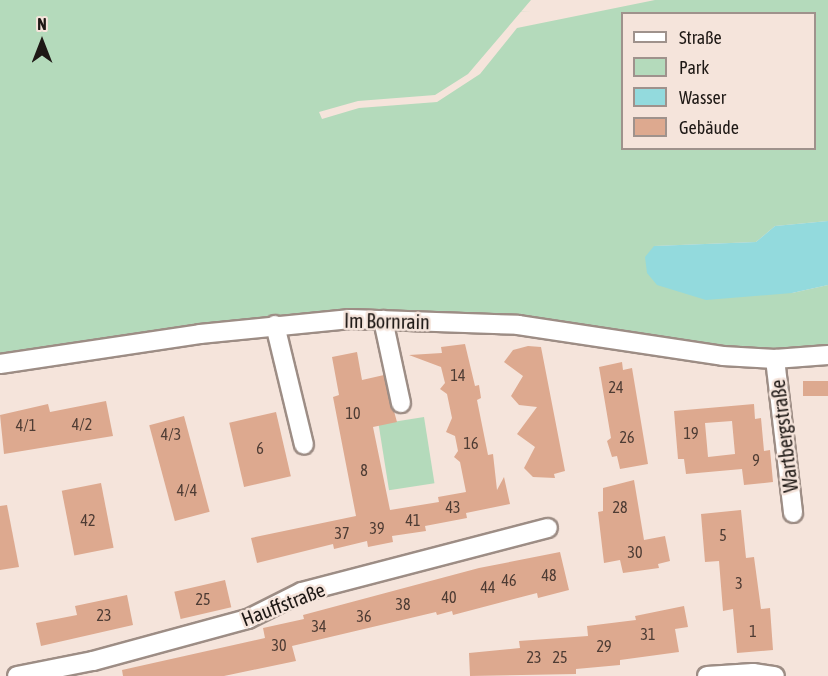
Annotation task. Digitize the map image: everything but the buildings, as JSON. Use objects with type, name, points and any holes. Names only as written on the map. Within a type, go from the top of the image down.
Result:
[{"type":"street","name":"Im Bornrain","points":[[0,364],[275,325],[383,320],[518,326],[643,346],[775,359],[828,355]]},
{"type":"street","points":[[383,320],[401,403]]},
{"type":"street","points":[[275,325],[304,445]]},
{"type":"street","name":"Wartbergstraße","points":[[775,359],[793,513]]},
{"type":"street","name":"Hauffstraße","points":[[17,676],[96,668],[248,619],[302,592],[548,528]]},
{"type":"street","points":[[706,676],[753,673],[775,676]]},
{"type":"green space","points":[[0,0],[531,0],[468,74],[435,95],[358,101],[319,112],[322,119],[359,108],[437,102],[480,74],[517,28],[655,0],[828,0],[828,221],[775,226],[756,242],[654,246],[792,293],[828,285],[828,355],[775,359],[517,325],[350,319],[0,364]]},
{"type":"green space","points":[[424,417],[434,483],[389,490],[379,424]]},
{"type":"water","points":[[828,221],[828,285],[792,293],[706,300],[657,285],[647,273],[645,257],[654,246],[756,242],[775,226]]}]
